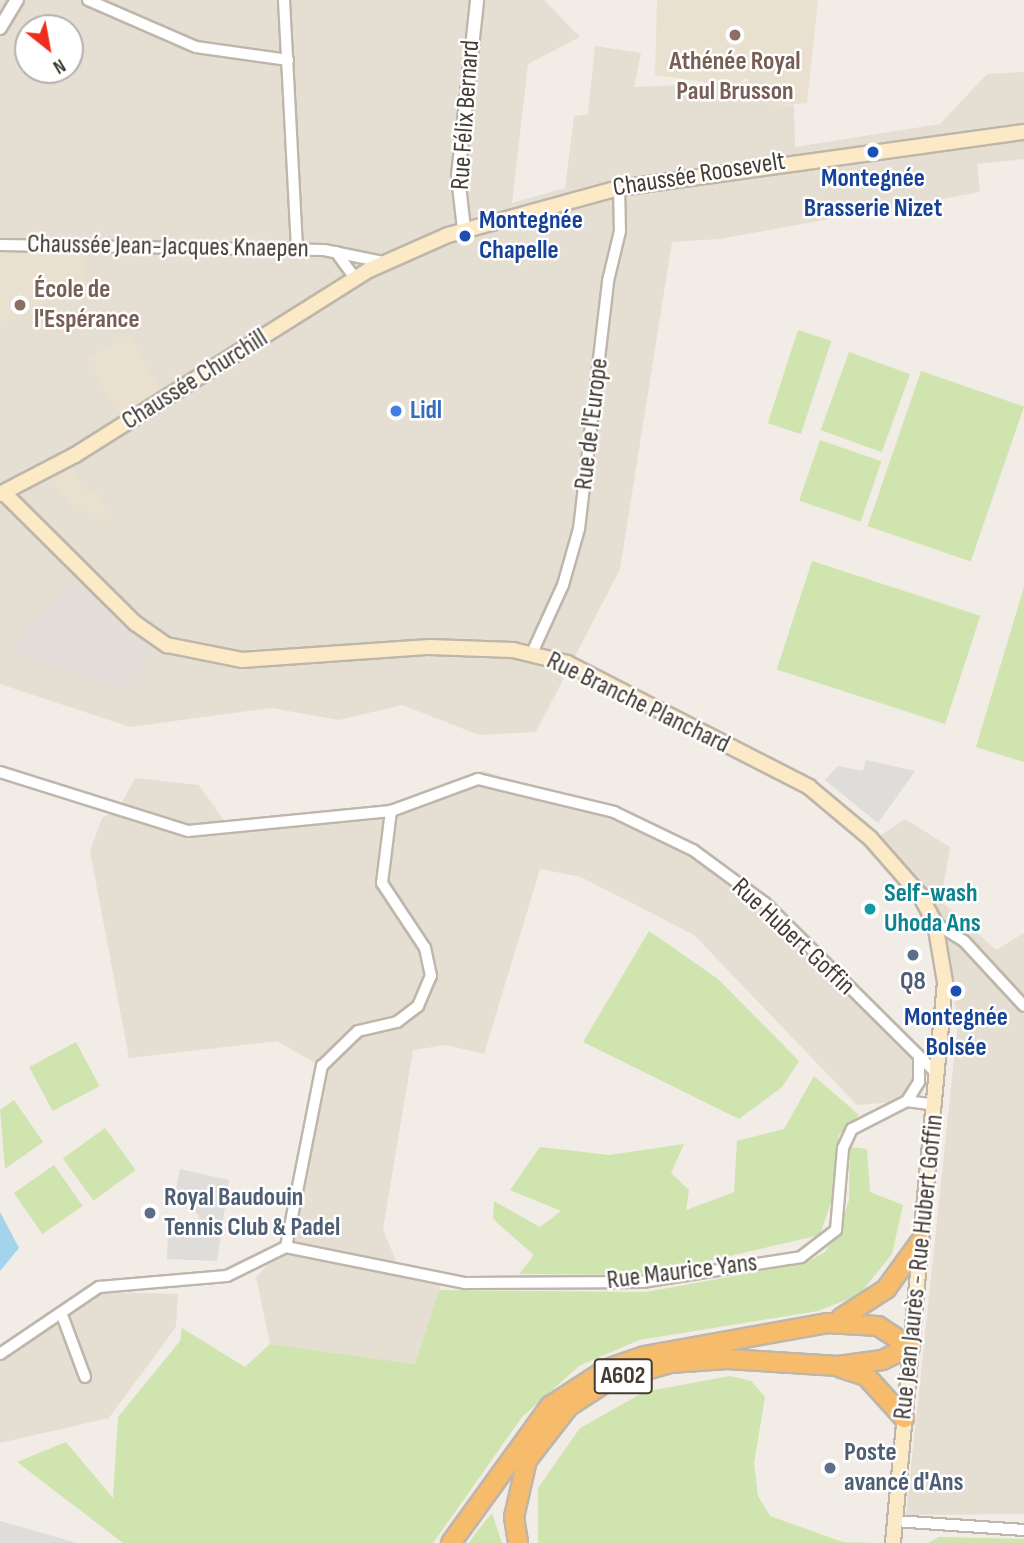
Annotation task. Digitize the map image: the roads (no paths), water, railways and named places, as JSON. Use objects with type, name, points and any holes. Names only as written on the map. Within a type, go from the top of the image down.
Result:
[{"type":"highway","name":"A602","points":[[827,1323],[872,1301],[920,1242]]},
{"type":"highway","name":"A602","points":[[451,1543],[534,1425],[589,1378],[644,1356],[827,1323],[878,1326],[910,1347]]},
{"type":"highway","name":"A602","points":[[518,1543],[514,1517],[527,1460],[569,1406],[608,1381],[670,1363],[727,1359],[838,1366],[882,1360],[910,1347]]},
{"type":"highway","name":"A602","points":[[838,1366],[866,1376],[904,1418]]},
{"type":"main road","name":"Chaussée Roosevelt","points":[[383,262],[464,229],[619,188],[1024,132]]},
{"type":"main road","name":"Chaussée Churchill","points":[[1,492],[383,262]]},
{"type":"main road","name":"Rue Branche Planchard","points":[[1,492],[135,623],[167,645],[202,656],[242,660],[430,647],[532,653],[567,663],[809,788],[870,838],[935,923]]},
{"type":"main road","name":"Rue Jean Jaurès - Rue Hubert Goffin","points":[[893,1543],[946,982],[935,923]]},
{"type":"street","points":[[0,28],[17,0]]},
{"type":"street","points":[[88,0],[196,47],[288,60]]},
{"type":"street","points":[[284,0],[297,250]]},
{"type":"street","name":"Rue Félix Bernard","points":[[464,229],[459,164],[477,0]]},
{"type":"street","name":"Rue de l'Europe","points":[[532,653],[564,585],[579,529],[608,281],[620,231],[619,188]]},
{"type":"street","name":"Chaussée Jean-Jacques Knaepen","points":[[0,245],[297,250],[336,252],[383,262]]},
{"type":"street","name":"Chaussée Jean-Jacques Knaepen","points":[[336,252],[355,278]]},
{"type":"street","name":"Rue Hubert Goffin","points":[[0,772],[188,831],[391,811],[478,779],[614,812],[692,850],[765,903],[939,1076]]},
{"type":"street","points":[[0,1354],[62,1315],[99,1287],[227,1276],[286,1247],[322,1066],[358,1031],[397,1022],[418,1006],[431,976],[425,948],[382,883],[391,811]]},
{"type":"street","name":"Rue Branche Planchard","points":[[935,923],[964,941],[1024,1006]]},
{"type":"street","points":[[919,1056],[919,1082],[907,1101],[935,1105]]},
{"type":"street","name":"Rue Maurice Yans","points":[[286,1247],[465,1283],[642,1282],[801,1257],[836,1230],[843,1148],[852,1129],[907,1101]]},
{"type":"street","points":[[62,1315],[85,1377]]},
{"type":"street","points":[[895,1521],[1024,1530]]},
{"type":"water","points":[[0,1212],[19,1248],[0,1271]]},
{"type":"place","name":"Athénée Royal Paul Brusson","points":[[735,35]]},
{"type":"place","name":"Montegnée Brasserie Nizet","points":[[873,152]]},
{"type":"place","name":"Montegnée Chapelle","points":[[465,236]]},
{"type":"place","name":"École de l'Espérance","points":[[20,305]]},
{"type":"place","name":"Lidl","points":[[396,411]]},
{"type":"place","name":"Self-wash Uhoda Ans","points":[[870,909]]},
{"type":"place","name":"Q8","points":[[913,955]]},
{"type":"place","name":"Montegnée Bolsée","points":[[956,991]]},
{"type":"place","name":"Royal Baudouin Tennis Club & Padel","points":[[150,1213]]},
{"type":"place","name":"Poste avancé d'Ans","points":[[830,1468]]}]
